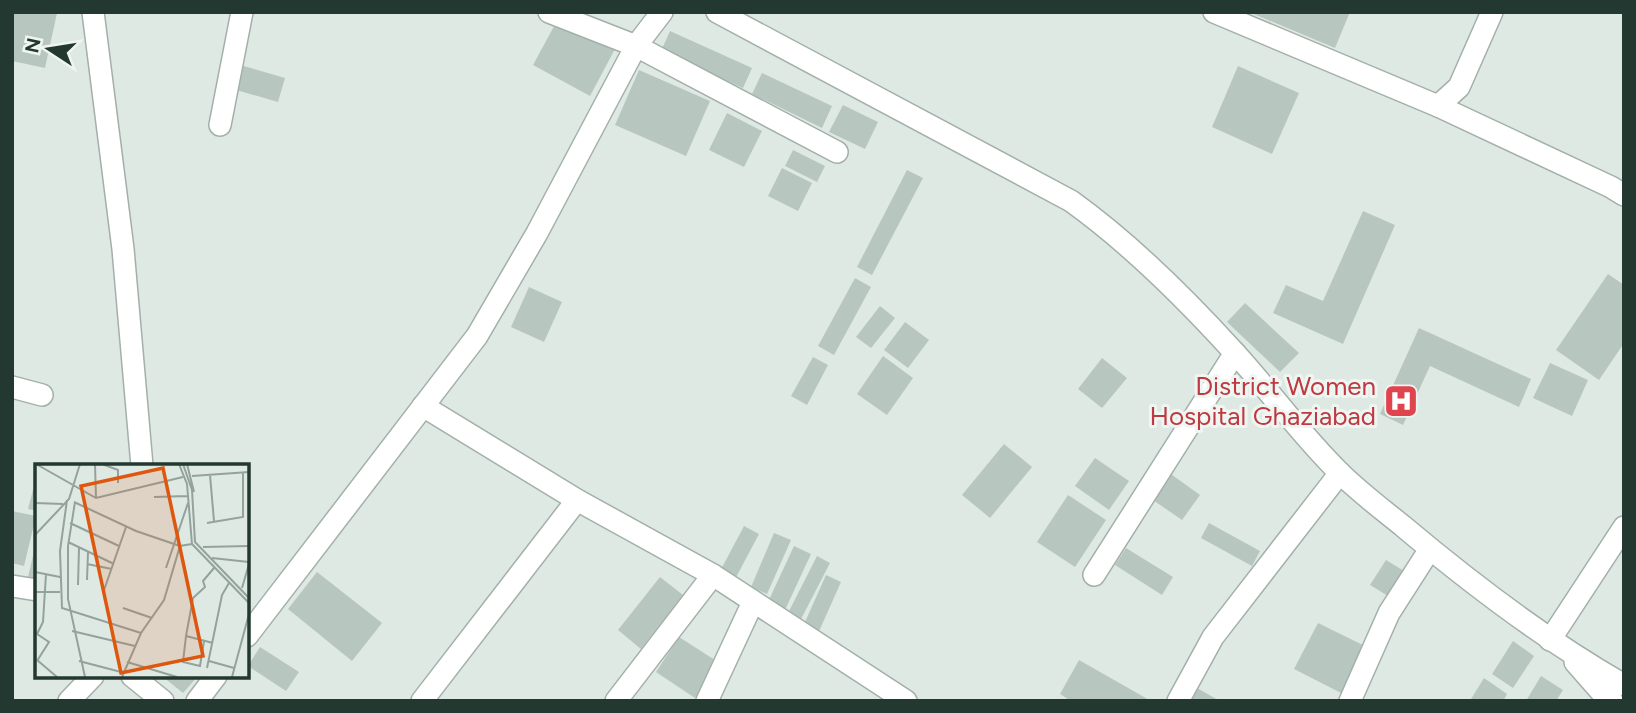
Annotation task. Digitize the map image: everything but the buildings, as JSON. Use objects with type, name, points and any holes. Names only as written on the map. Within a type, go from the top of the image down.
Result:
[{"type":"street","points":[[93,12],[123,249],[142,464]]},
{"type":"street","points":[[220,125],[242,12]]},
{"type":"street","points":[[549,12],[636,47],[836,152]]},
{"type":"street","points":[[248,635],[477,336],[537,233],[636,47],[662,12]]},
{"type":"street","points":[[717,12],[1071,201],[1104,224],[1139,254],[1235,353],[1340,474],[1430,549],[1550,640],[1624,685]]},
{"type":"street","points":[[1214,12],[1438,106],[1624,195]]},
{"type":"street","points":[[1438,106],[1459,87],[1492,12]]},
{"type":"street","points":[[1094,575],[1235,353]]},
{"type":"street","points":[[12,387],[42,395]]},
{"type":"street","points":[[423,406],[577,500],[713,575],[906,701]]},
{"type":"street","points":[[1178,701],[1213,637],[1340,474]]},
{"type":"street","points":[[422,701],[577,500]]},
{"type":"street","points":[[1550,640],[1624,527]]},
{"type":"street","points":[[1350,701],[1389,613],[1430,549]]},
{"type":"street","points":[[616,701],[713,575]]},
{"type":"street","points":[[12,586],[35,590]]},
{"type":"street","points":[[707,701],[753,602]]},
{"type":"street","points":[[1569,652],[1624,669]]},
{"type":"street","points":[[1569,652],[1579,668],[1612,701]]},
{"type":"street","points":[[68,701],[91,678]]},
{"type":"street","points":[[134,678],[163,701]]},
{"type":"street","points":[[197,701],[214,678]]},
{"type":"place","name":"District Women Hospital Ghaziabad","points":[[1401,401]]}]
